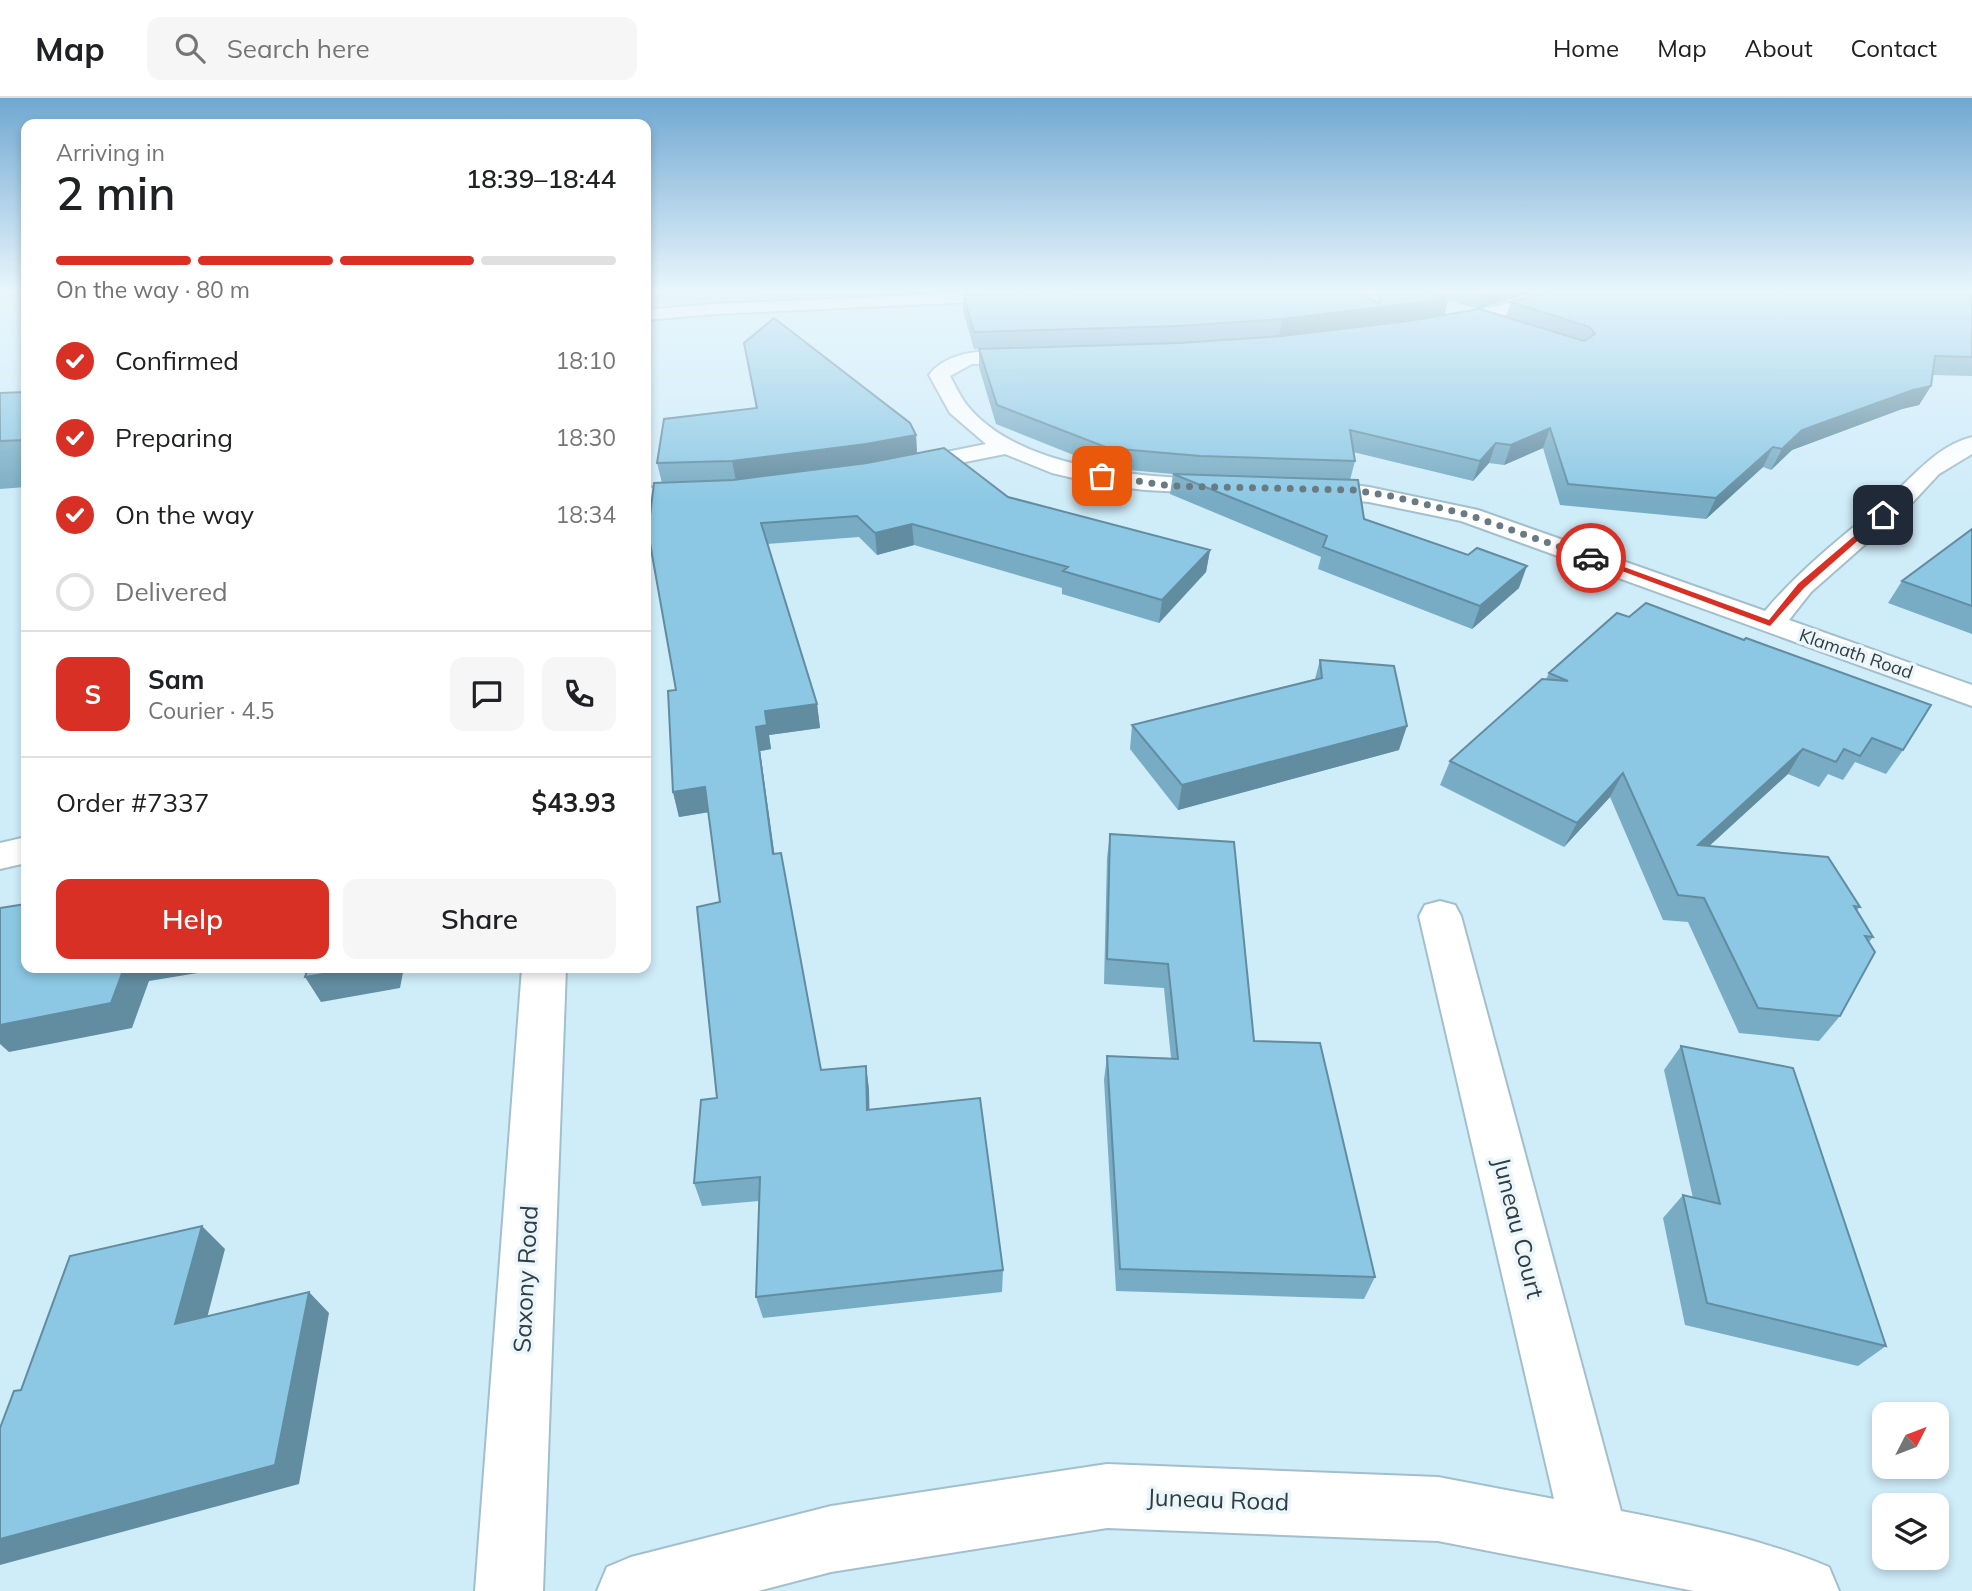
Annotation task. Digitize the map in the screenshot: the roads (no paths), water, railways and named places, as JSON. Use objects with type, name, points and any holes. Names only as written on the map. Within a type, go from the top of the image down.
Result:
[{"type":"street","points":[[963,361],[939,375],[946,394],[970,423],[1006,447],[1035,460],[1122,480],[1172,486],[1241,488]]},
{"type":"street","points":[[881,472],[1006,447]]},
{"type":"street","points":[[1770,624],[1801,586],[1903,498],[1930,469],[1965,455]]},
{"type":"street","name":"Klamath Road","points":[[1283,489],[1353,490],[1391,496],[1469,515],[1972,696]]},
{"type":"street","points":[[651,495],[736,491]]},
{"type":"street","points":[[0,856],[21,851]]},
{"type":"street","name":"Juneau Court","points":[[1440,916],[1596,1540]]},
{"type":"street","name":"Saxony Road","points":[[509,1591],[544,973]]},
{"type":"street","name":"Juneau Road","points":[[631,1591],[831,1539],[1107,1496],[1438,1509],[1715,1562],[1805,1591]]}]
